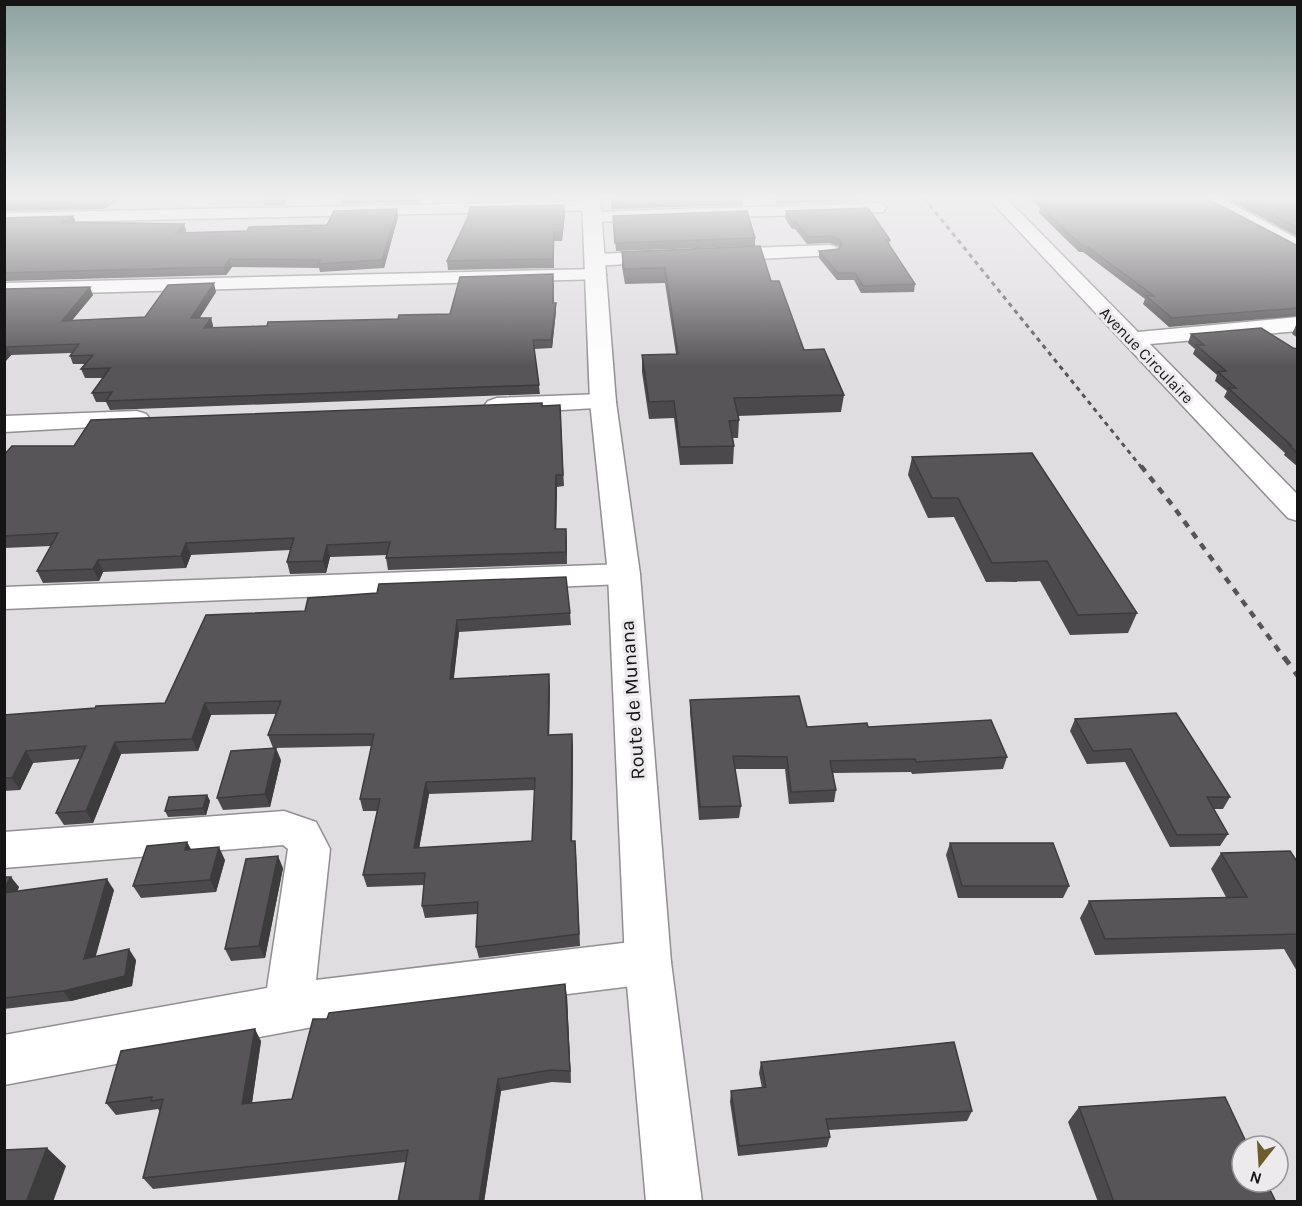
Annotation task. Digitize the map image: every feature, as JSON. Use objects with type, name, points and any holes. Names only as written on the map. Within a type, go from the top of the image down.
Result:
[{"type":"street","name":"Route de Munana","points":[[595,254],[603,402],[624,574],[648,962],[674,1202]]},
{"type":"street","points":[[4,289],[596,267],[694,256],[740,254]]},
{"type":"street","name":"Avenue Circulaire","points":[[1051,254],[1298,512]]},
{"type":"street","points":[[1133,339],[1262,327],[1293,334]]},
{"type":"street","points":[[471,407],[603,402]]},
{"type":"street","points":[[4,424],[160,418]]},
{"type":"street","points":[[4,598],[624,574]]},
{"type":"street","points":[[4,850],[284,828],[301,834],[309,849],[289,1007]]},
{"type":"street","points":[[4,1060],[289,1007],[648,962]]},
{"type":"building","points":[[4,254],[384,254],[382,260],[318,264],[320,260],[229,259],[224,267],[4,273]]},
{"type":"building","points":[[450,254],[553,254],[553,259],[447,261]]},
{"type":"building","points":[[622,254],[763,254],[771,281],[779,281],[804,350],[824,349],[844,395],[734,398],[739,420],[729,421],[734,446],[680,447],[674,401],[649,402],[642,355],[678,354],[665,268],[624,269]]},
{"type":"building","points":[[822,254],[895,254],[915,284],[863,286],[855,273],[838,273]]},
{"type":"building","points":[[1098,254],[1298,254],[1298,308],[1172,318],[1146,296],[1154,296]]},
{"type":"building","points":[[553,274],[553,303],[556,303],[551,340],[533,340],[539,385],[106,401],[112,392],[92,393],[110,368],[81,369],[93,355],[70,356],[79,344],[7,347],[4,350],[4,289],[90,287],[62,321],[145,317],[168,285],[214,283],[191,318],[211,318],[204,328],[267,326],[268,322],[398,319],[399,315],[450,314],[460,277]]},
{"type":"building","points":[[1261,328],[1298,349],[1298,454],[1228,388],[1236,388],[1218,372],[1226,371],[1196,345],[1204,345],[1191,334]]},
{"type":"building","points":[[542,403],[542,406],[560,405],[563,475],[556,475],[555,529],[566,529],[566,552],[386,558],[390,542],[327,545],[323,561],[287,562],[294,538],[186,543],[181,556],[98,560],[93,569],[37,571],[58,533],[4,536],[4,455],[12,446],[74,446],[91,420]]},
{"type":"building","points":[[1032,453],[1137,613],[1078,615],[1047,561],[992,563],[958,498],[932,498],[912,457]]},
{"type":"building","points":[[566,577],[570,613],[457,620],[450,679],[549,674],[548,735],[572,734],[571,841],[575,841],[579,934],[476,947],[478,902],[422,906],[425,873],[363,875],[380,799],[360,799],[374,734],[268,735],[281,701],[205,703],[192,739],[115,742],[86,811],[56,813],[86,746],[26,751],[12,778],[4,778],[4,715],[95,708],[96,706],[165,703],[206,615],[305,611],[308,598],[377,593],[379,584]],"holes":[[[535,778],[532,841],[414,848],[426,782]]]},
{"type":"building","points":[[799,696],[807,727],[867,723],[868,727],[991,720],[1007,757],[916,762],[915,759],[830,761],[836,790],[791,792],[787,757],[733,756],[741,806],[700,807],[690,700]]},
{"type":"building","points":[[1176,713],[1230,797],[1207,797],[1228,834],[1177,835],[1131,749],[1093,751],[1075,719]]},
{"type":"building","points":[[276,748],[265,794],[217,798],[231,751]]},
{"type":"building","points":[[207,795],[203,808],[165,811],[169,797]]},
{"type":"building","points":[[187,842],[185,850],[219,847],[210,880],[133,886],[147,846]]},
{"type":"building","points":[[950,843],[1053,843],[1069,886],[962,886]]},
{"type":"building","points":[[1290,851],[1298,863],[1298,934],[1105,939],[1089,901],[1247,897],[1221,853]]},
{"type":"building","points":[[278,856],[259,946],[225,949],[246,859]]},
{"type":"building","points":[[4,877],[11,877],[4,889]]},
{"type":"building","points":[[107,879],[84,959],[129,949],[125,976],[63,991],[4,998],[4,893]]},
{"type":"building","points":[[565,984],[570,1071],[550,1070],[498,1079],[479,1202],[398,1202],[408,1150],[143,1178],[163,1099],[151,1101],[152,1097],[106,1103],[121,1051],[255,1029],[242,1104],[292,1099],[313,1019],[327,1019],[329,1013]]},
{"type":"building","points":[[954,1042],[972,1111],[826,1119],[830,1137],[739,1146],[731,1091],[766,1087],[761,1062]]},
{"type":"building","points":[[1225,1097],[1242,1134],[1230,1134],[1230,1194],[1272,1194],[1276,1202],[1114,1202],[1079,1107]]},
{"type":"building","points":[[47,1148],[26,1202],[4,1202],[4,1150]]},
{"type":"railway","points":[[969,254],[1142,468]]},
{"type":"railway","points":[[1141,466],[1285,659]]},
{"type":"railway","points":[[1284,657],[1298,676]]}]
